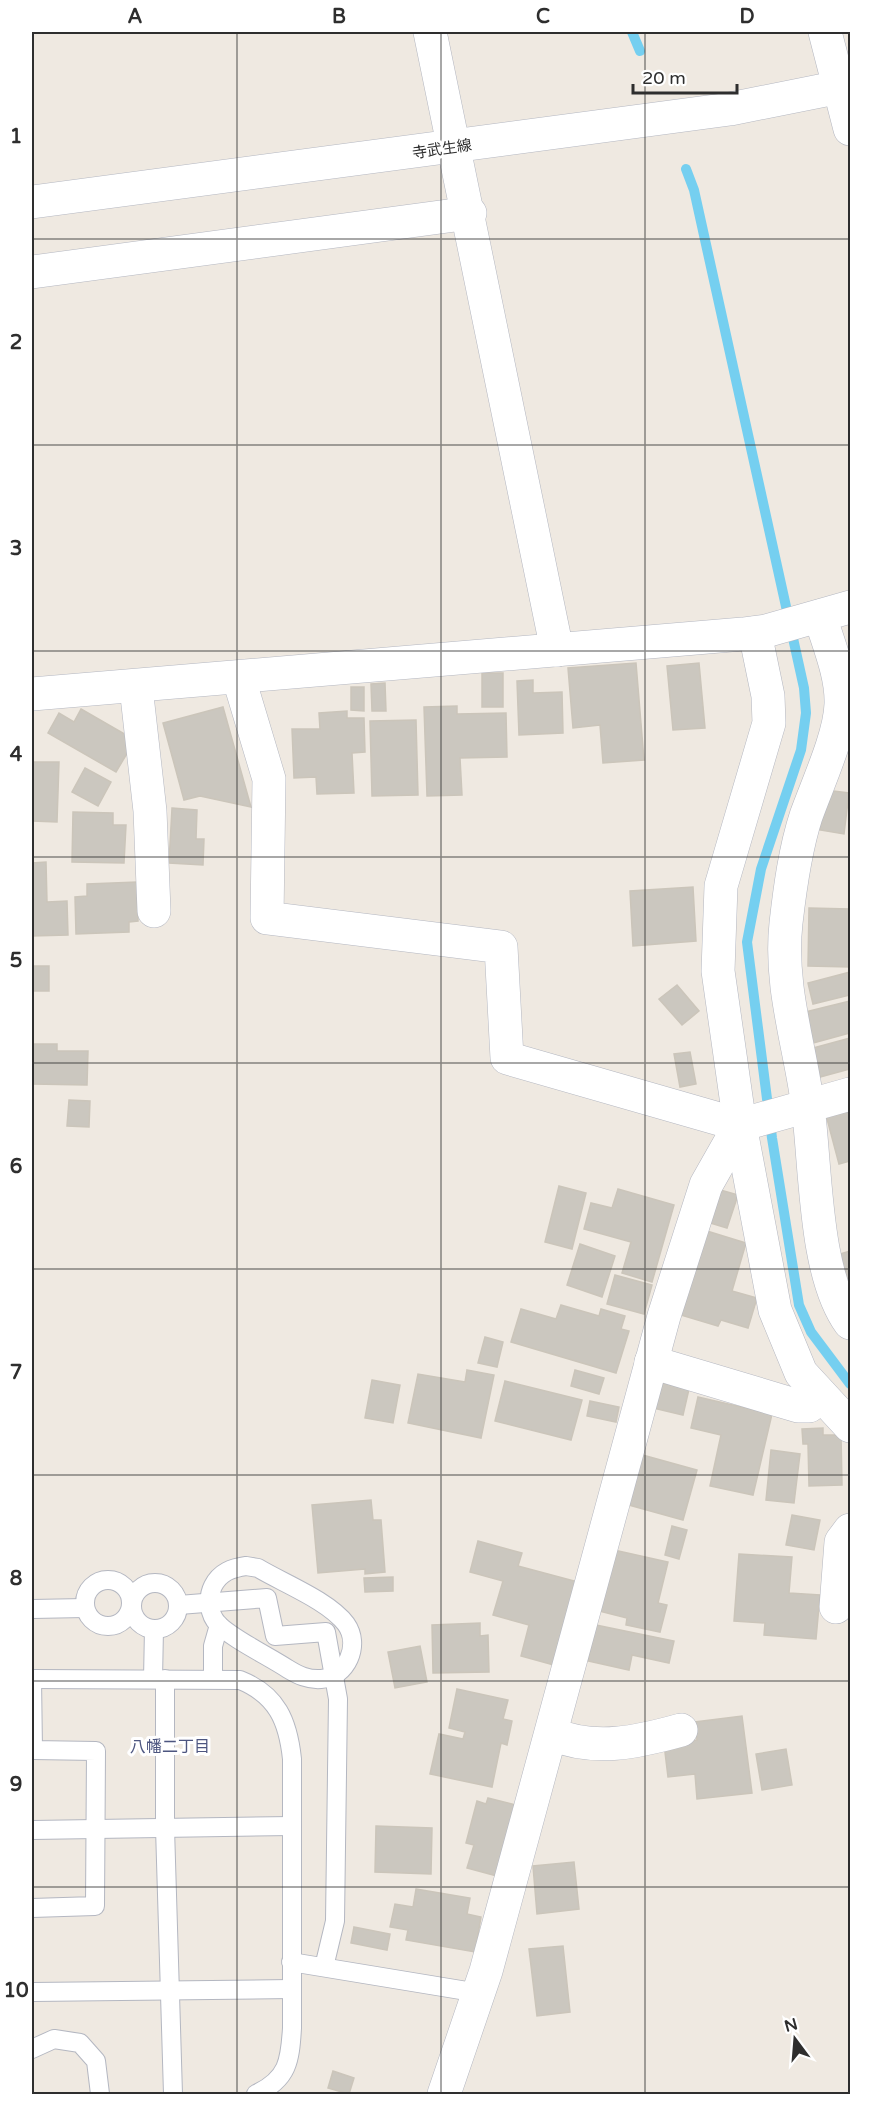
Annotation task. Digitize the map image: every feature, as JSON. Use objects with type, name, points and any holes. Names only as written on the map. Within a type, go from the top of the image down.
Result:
[{"type":"street","points":[[430,32],[470,213],[509,421],[557,650]]},
{"type":"street","points":[[825,32],[845,86],[850,129]]},
{"type":"street","name":"寺武生線","points":[[32,202],[455,147],[730,108],[845,86]]},
{"type":"street","points":[[32,272],[470,213]]},
{"type":"street","points":[[32,694],[239,679],[760,632],[828,614],[841,706],[797,855],[785,948],[788,1003],[800,1109],[834,1292],[850,1323]]},
{"type":"street","points":[[760,632],[769,723],[721,886],[718,971],[775,1310],[794,1360],[842,1411]]},
{"type":"street","points":[[239,679],[269,779],[267,918],[501,947],[507,1058],[743,1124],[850,1094]]},
{"type":"street","points":[[136,687],[150,812],[154,911]]},
{"type":"street","points":[[444,2094],[479,1993],[552,1734],[651,1362],[706,1185],[743,1124]]},
{"type":"street","points":[[651,1362],[798,1406],[842,1411]]},
{"type":"street","points":[[836,1607],[842,1542],[850,1530]]},
{"type":"street","points":[[552,1734],[564,1739],[600,1745],[625,1743],[681,1730]]},
{"type":"lane","points":[[234,1567],[258,1568],[331,1610],[348,1626],[352,1637],[349,1660],[334,1676],[323,1679],[300,1676],[219,1625],[210,1604],[210,1592],[216,1581],[234,1567]]},
{"type":"lane","points":[[131,1604],[125,1618],[112,1626],[90,1619],[85,1608],[85,1597],[93,1585],[108,1580],[122,1584],[127,1590],[131,1604],[135,1618],[140,1624],[154,1629],[162,1628],[174,1620],[179,1605],[173,1591],[167,1586],[152,1582],[138,1589],[131,1604]]},
{"type":"lane","points":[[179,1605],[267,1598],[275,1636],[326,1632],[338,1699],[335,1921],[324,1967]]},
{"type":"lane","points":[[32,1609],[85,1608]]},
{"type":"lane","points":[[213,1680],[213,1646],[219,1625]]},
{"type":"lane","points":[[154,1629],[159,1679],[173,2094]]},
{"type":"lane","points":[[32,1908],[95,1906],[96,1829],[96,1751],[33,1750],[32,1679],[240,1680],[254,1686],[277,1706],[284,1718],[292,1759],[292,2028],[290,2055],[285,2073],[267,2089],[256,2094]]},
{"type":"lane","points":[[32,1830],[292,1826]]},
{"type":"lane","points":[[291,1962],[479,1993]]},
{"type":"lane","points":[[32,1992],[291,1989]]},
{"type":"lane","points":[[32,2049],[54,2039],[80,2043],[96,2061],[100,2094]]},
{"type":"building","points":[[636,663],[644,760],[603,763],[600,725],[573,728],[568,668]]},
{"type":"building","points":[[699,663],[705,728],[673,730],[667,666]]},
{"type":"building","points":[[482,673],[503,673],[503,707],[482,707]]},
{"type":"building","points":[[533,680],[533,693],[562,692],[563,733],[519,735],[517,681]]},
{"type":"building","points":[[385,683],[386,711],[372,711],[371,684]]},
{"type":"building","points":[[351,687],[364,687],[364,711],[351,710]]},
{"type":"building","points":[[457,706],[457,714],[506,713],[507,757],[460,758],[462,795],[427,796],[424,707]]},
{"type":"building","points":[[223,707],[251,807],[200,796],[184,800],[163,723]]},
{"type":"building","points":[[81,709],[135,740],[116,772],[48,733],[59,713],[74,722]]},
{"type":"building","points":[[347,711],[347,718],[364,718],[365,752],[352,753],[354,793],[317,794],[316,777],[294,778],[292,729],[320,729],[319,713]]},
{"type":"building","points":[[416,720],[418,795],[372,796],[370,721]]},
{"type":"building","points":[[32,762],[59,762],[57,822],[32,821]]},
{"type":"building","points":[[85,768],[111,782],[98,806],[72,792]]},
{"type":"building","points":[[825,790],[849,793],[844,834],[820,830]]},
{"type":"building","points":[[172,808],[197,810],[196,839],[204,839],[203,865],[169,863]]},
{"type":"building","points":[[73,812],[113,813],[113,825],[126,825],[124,863],[72,862]]},
{"type":"building","points":[[46,862],[47,902],[67,901],[68,935],[32,936],[32,863]]},
{"type":"building","points":[[137,882],[138,921],[129,922],[129,932],[76,934],[75,897],[87,896],[87,884]]},
{"type":"building","points":[[693,887],[696,941],[633,946],[630,891]]},
{"type":"building","points":[[809,908],[850,909],[850,967],[808,966]]},
{"type":"building","points":[[32,966],[49,966],[49,991],[32,991]]},
{"type":"building","points":[[850,972],[850,995],[813,1004],[808,983]]},
{"type":"building","points":[[677,985],[699,1011],[682,1025],[659,999]]},
{"type":"building","points":[[850,1001],[850,1033],[813,1043],[805,1012]]},
{"type":"building","points":[[850,1038],[850,1069],[820,1077],[813,1048]]},
{"type":"building","points":[[32,1044],[57,1044],[57,1051],[88,1051],[87,1085],[32,1084]]},
{"type":"building","points":[[690,1052],[696,1084],[680,1087],[674,1054]]},
{"type":"building","points":[[69,1100],[90,1101],[89,1127],[67,1126]]},
{"type":"building","points":[[850,1109],[850,1161],[839,1164],[826,1115]]},
{"type":"building","points":[[559,1186],[586,1193],[572,1249],[545,1242]]},
{"type":"building","points":[[618,1189],[674,1205],[652,1282],[622,1273],[631,1242],[584,1229],[591,1203],[612,1208]]},
{"type":"building","points":[[717,1189],[738,1195],[727,1228],[707,1222]]},
{"type":"building","points":[[707,1231],[746,1243],[732,1291],[757,1298],[748,1328],[721,1320],[718,1326],[681,1315]]},
{"type":"building","points":[[580,1244],[615,1256],[602,1297],[567,1285]]},
{"type":"building","points":[[850,1251],[850,1292],[840,1254]]},
{"type":"building","points":[[615,1275],[652,1285],[644,1314],[607,1304]]},
{"type":"building","points":[[561,1305],[599,1316],[601,1309],[625,1316],[621,1329],[629,1331],[616,1373],[511,1342],[521,1309],[556,1319]]},
{"type":"building","points":[[485,1337],[503,1342],[497,1367],[478,1363]]},
{"type":"building","points":[[467,1370],[494,1375],[481,1438],[408,1423],[418,1374],[465,1382]]},
{"type":"building","points":[[575,1370],[604,1378],[599,1394],[571,1386]]},
{"type":"building","points":[[372,1380],[400,1385],[393,1423],[365,1418]]},
{"type":"building","points":[[505,1381],[582,1400],[571,1440],[495,1421]]},
{"type":"building","points":[[659,1382],[689,1389],[683,1415],[653,1408]]},
{"type":"building","points":[[698,1397],[772,1414],[753,1495],[710,1486],[721,1435],[691,1428]]},
{"type":"building","points":[[590,1401],[619,1407],[616,1422],[587,1416]]},
{"type":"building","points":[[823,1428],[823,1435],[841,1435],[842,1485],[809,1486],[808,1444],[803,1444],[802,1429]]},
{"type":"building","points":[[771,1450],[800,1454],[794,1503],[766,1500]]},
{"type":"building","points":[[639,1454],[697,1470],[683,1520],[625,1504]]},
{"type":"building","points":[[371,1500],[373,1520],[381,1520],[385,1572],[365,1574],[365,1569],[318,1573],[312,1505]]},
{"type":"building","points":[[792,1515],[820,1520],[814,1550],[786,1545]]},
{"type":"building","points":[[672,1526],[687,1530],[679,1559],[665,1555]]},
{"type":"building","points":[[478,1541],[522,1553],[518,1566],[578,1582],[554,1665],[521,1656],[529,1625],[493,1615],[503,1581],[470,1572]]},
{"type":"building","points":[[614,1550],[668,1562],[658,1603],[667,1605],[660,1632],[626,1625],[627,1618],[599,1611]]},
{"type":"building","points":[[739,1554],[792,1557],[789,1593],[820,1595],[816,1639],[764,1635],[765,1623],[734,1621]]},
{"type":"building","points":[[393,1577],[393,1591],[365,1592],[364,1578]]},
{"type":"building","points":[[480,1623],[480,1636],[488,1635],[489,1672],[433,1673],[432,1625]]},
{"type":"building","points":[[596,1625],[674,1641],[669,1663],[632,1655],[629,1670],[588,1661]]},
{"type":"building","points":[[420,1646],[427,1682],[395,1688],[388,1652]]},
{"type":"building","points":[[457,1689],[508,1700],[503,1719],[512,1721],[507,1745],[501,1743],[492,1787],[430,1774],[439,1734],[463,1739],[465,1732],[449,1728]]},
{"type":"building","points":[[742,1716],[752,1793],[697,1799],[695,1774],[668,1777],[664,1744],[697,1740],[695,1722]]},
{"type":"building","points":[[786,1749],[792,1785],[762,1790],[756,1754]]},
{"type":"building","points":[[488,1798],[516,1805],[497,1876],[467,1868],[474,1845],[466,1843],[477,1801],[486,1804]]},
{"type":"building","points":[[376,1826],[432,1828],[431,1874],[375,1872]]},
{"type":"building","points":[[574,1862],[579,1909],[537,1914],[533,1866]]},
{"type":"building","points":[[416,1889],[470,1898],[467,1914],[481,1917],[475,1952],[406,1940],[408,1930],[390,1927],[395,1904],[413,1907]]},
{"type":"building","points":[[354,1927],[390,1934],[387,1950],[351,1943]]},
{"type":"building","points":[[563,1946],[570,2012],[537,2016],[529,1949]]},
{"type":"building","points":[[333,2071],[354,2078],[349,2094],[328,2088]]},
{"type":"waterway","points":[[632,32],[640,51]]},
{"type":"waterway","points":[[686,169],[694,190],[804,688],[806,713],[801,750],[761,869],[747,942],[772,1138],[799,1305],[811,1332],[850,1384]]},
{"type":"district","name":"八幡二丁目","points":[[170,1746]]}]
